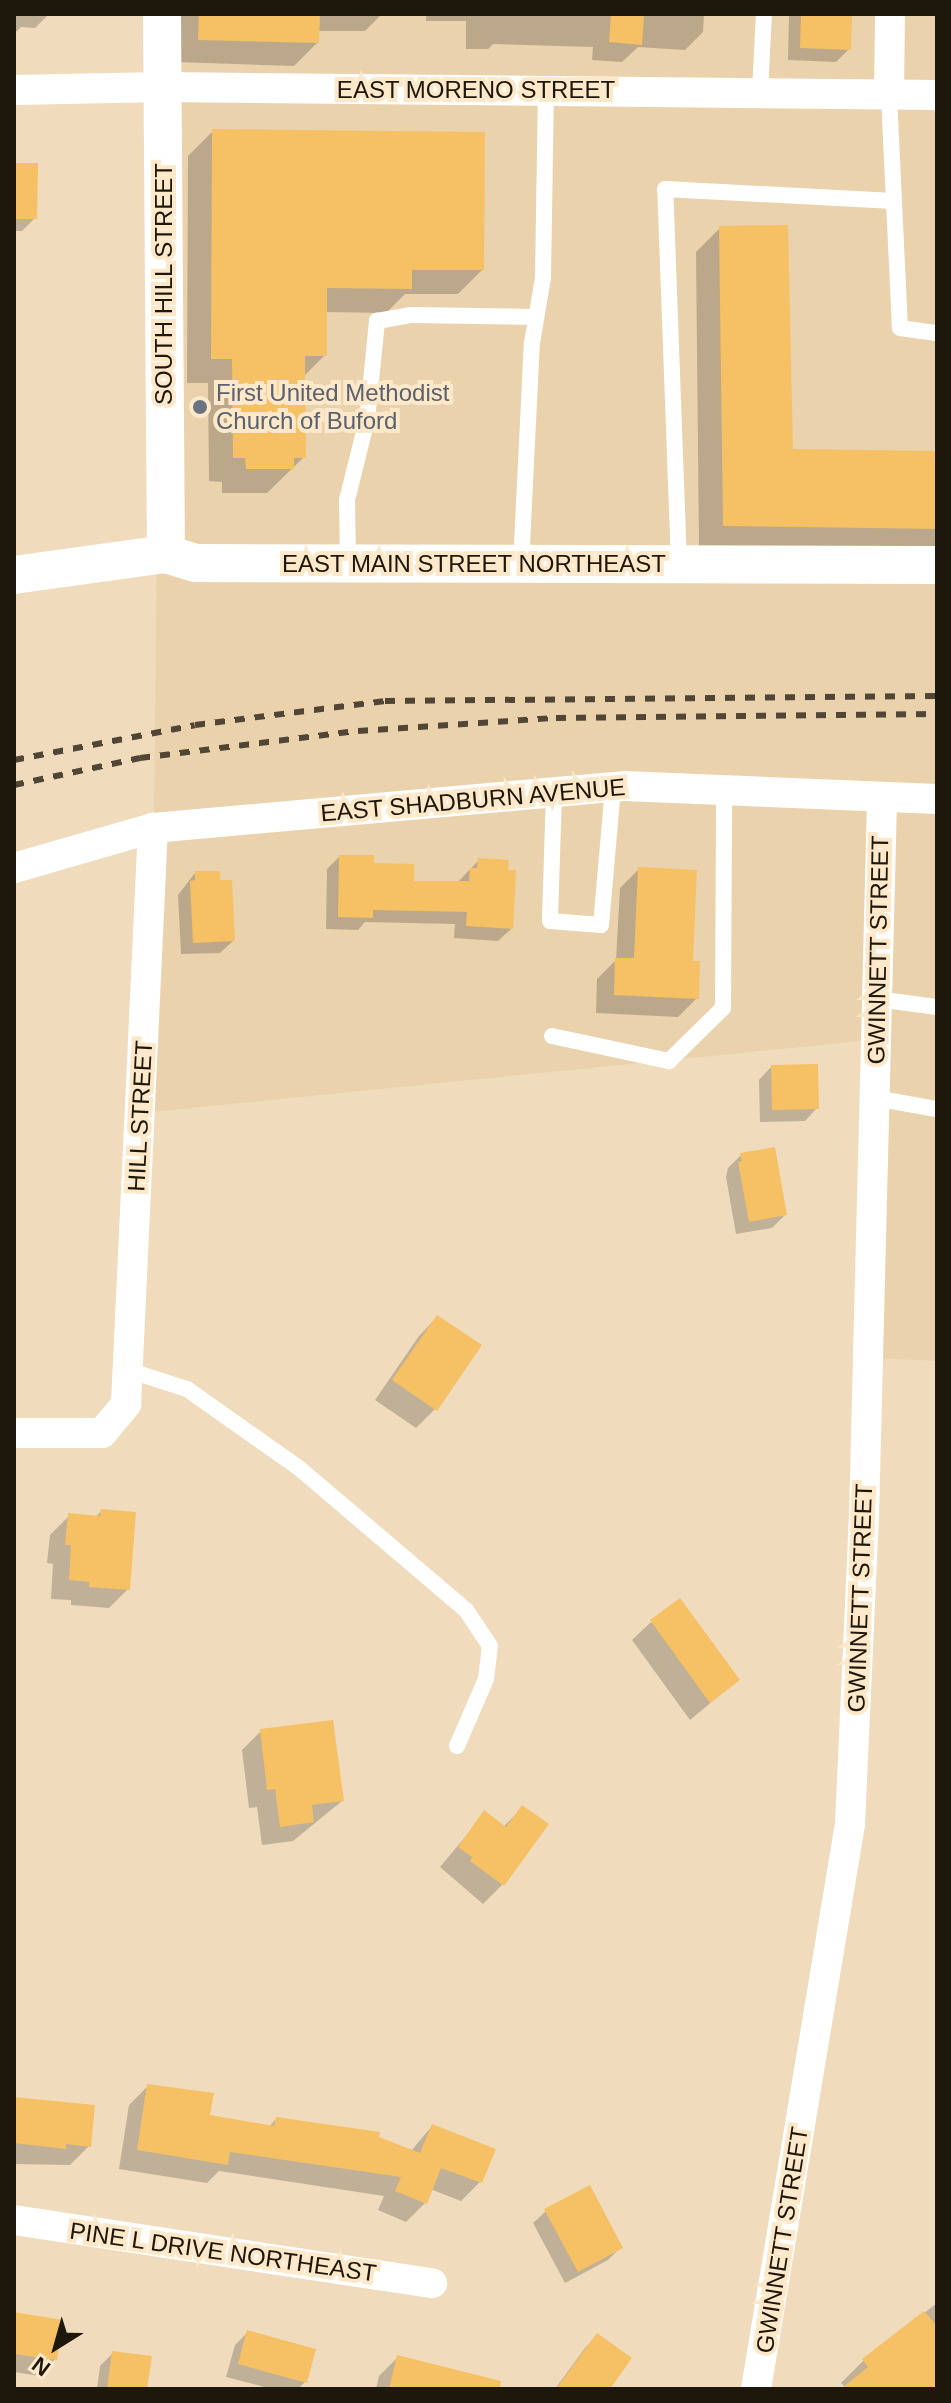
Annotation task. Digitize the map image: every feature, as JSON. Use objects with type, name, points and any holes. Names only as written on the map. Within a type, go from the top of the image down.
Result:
[{"type":"street","name":"SOUTH HILL STREET","points":[[162,14],[166,554]]},
{"type":"street","points":[[889,96],[890,14]]},
{"type":"street","name":"EAST MORENO STREET","points":[[14,90],[163,87],[937,95]]},
{"type":"street","name":"EAST MAIN STREET NORTHEAST","points":[[14,575],[166,554],[195,563],[937,565]]},
{"type":"street","name":"EAST SHADBURN AVENUE","points":[[14,868],[153,828],[613,787],[937,799]]},
{"type":"street","name":"GWINNETT STREET","points":[[756,2389],[850,1824],[864,1517],[882,799]]},
{"type":"street","name":"HILL STREET","points":[[14,1433],[102,1433],[126,1404],[153,828]]},
{"type":"street","name":"PINE L DRIVE NORTHEAST","points":[[14,2220],[432,2283]]},
{"type":"lane","points":[[760,92],[764,14]]},
{"type":"lane","points":[[521,565],[532,343],[543,278],[546,90]]},
{"type":"lane","points":[[889,96],[900,328],[937,333]]},
{"type":"lane","points":[[679,565],[665,189],[894,201]]},
{"type":"lane","points":[[348,562],[347,500],[367,420],[377,321],[411,315],[536,317]]},
{"type":"lane","points":[[554,792],[550,921],[601,925],[613,787]]},
{"type":"lane","points":[[552,1036],[669,1061],[723,1008],[724,791]]},
{"type":"lane","points":[[877,999],[937,1007]]},
{"type":"lane","points":[[875,1098],[937,1109]]},
{"type":"lane","points":[[128,1370],[187,1389],[287,1459],[386,1538],[466,1610],[490,1646],[486,1679],[457,1746]]},
{"type":"shaded area","points":[[162,14],[937,14],[937,1361],[854,1357],[861,1041],[151,1112]]},
{"type":"building","points":[[199,14],[320,14],[319,43],[198,40]]},
{"type":"building","points":[[611,14],[644,14],[642,45],[609,42]]},
{"type":"building","points":[[801,14],[852,14],[851,50],[800,48]]},
{"type":"building","points":[[212,129],[485,132],[484,270],[412,270],[412,289],[327,288],[327,356],[305,356],[306,458],[294,458],[294,469],[246,469],[245,458],[233,458],[232,359],[211,359]]},
{"type":"building","points":[[14,163],[38,163],[37,219],[14,219]]},
{"type":"building","points":[[788,225],[793,449],[937,451],[937,529],[723,526],[719,226]]},
{"type":"building","points":[[339,855],[374,855],[374,863],[414,864],[414,881],[469,881],[470,868],[477,868],[478,858],[509,860],[508,870],[516,870],[513,929],[466,926],[467,912],[373,910],[373,918],[338,917]]},
{"type":"building","points":[[638,867],[697,870],[693,961],[700,961],[699,999],[614,995],[615,958],[634,958]]},
{"type":"building","points":[[195,871],[220,871],[220,880],[232,880],[235,941],[193,943],[190,881],[195,880]]},
{"type":"building","points":[[818,1064],[819,1109],[772,1110],[771,1065]]},
{"type":"building","points":[[775,1147],[787,1215],[749,1222],[738,1162],[742,1161],[740,1153]]},
{"type":"building","points":[[437,1315],[482,1345],[437,1411],[392,1380]]},
{"type":"building","points":[[101,1509],[136,1512],[130,1590],[89,1587],[89,1582],[69,1580],[71,1545],[65,1545],[68,1513],[100,1516]]},
{"type":"building","points":[[680,1598],[740,1680],[710,1703],[650,1620]]},
{"type":"building","points":[[333,1720],[344,1801],[312,1805],[314,1822],[280,1827],[275,1789],[267,1790],[260,1729]]},
{"type":"building","points":[[522,1805],[549,1824],[504,1886],[470,1861],[472,1857],[458,1847],[484,1810],[506,1827]]},
{"type":"building","points":[[147,2084],[214,2093],[210,2115],[274,2126],[276,2117],[380,2132],[379,2137],[420,2153],[432,2124],[496,2149],[482,2183],[441,2168],[427,2204],[395,2191],[401,2177],[230,2152],[228,2165],[137,2150]]},
{"type":"building","points":[[14,2097],[95,2105],[91,2147],[66,2144],[66,2149],[14,2143]]},
{"type":"building","points":[[590,2185],[623,2248],[578,2272],[544,2209]]},
{"type":"building","points":[[924,2311],[937,2326],[937,2389],[841,2389],[868,2367],[862,2359]]},
{"type":"building","points":[[14,2312],[63,2320],[57,2360],[14,2354]]},
{"type":"building","points":[[247,2330],[316,2349],[307,2383],[238,2364]]},
{"type":"building","points":[[597,2333],[632,2358],[610,2389],[556,2389]]},
{"type":"building","points":[[112,2351],[152,2356],[147,2389],[107,2389]]},
{"type":"building","points":[[397,2355],[501,2381],[500,2389],[389,2389]]},
{"type":"railway","points":[[14,760],[195,725],[385,701],[937,696]]},
{"type":"railway","points":[[14,785],[140,758],[358,731],[556,718],[937,714]]},
{"type":"place","name":"First United Methodist Church of Buford","points":[[200,407]]}]
